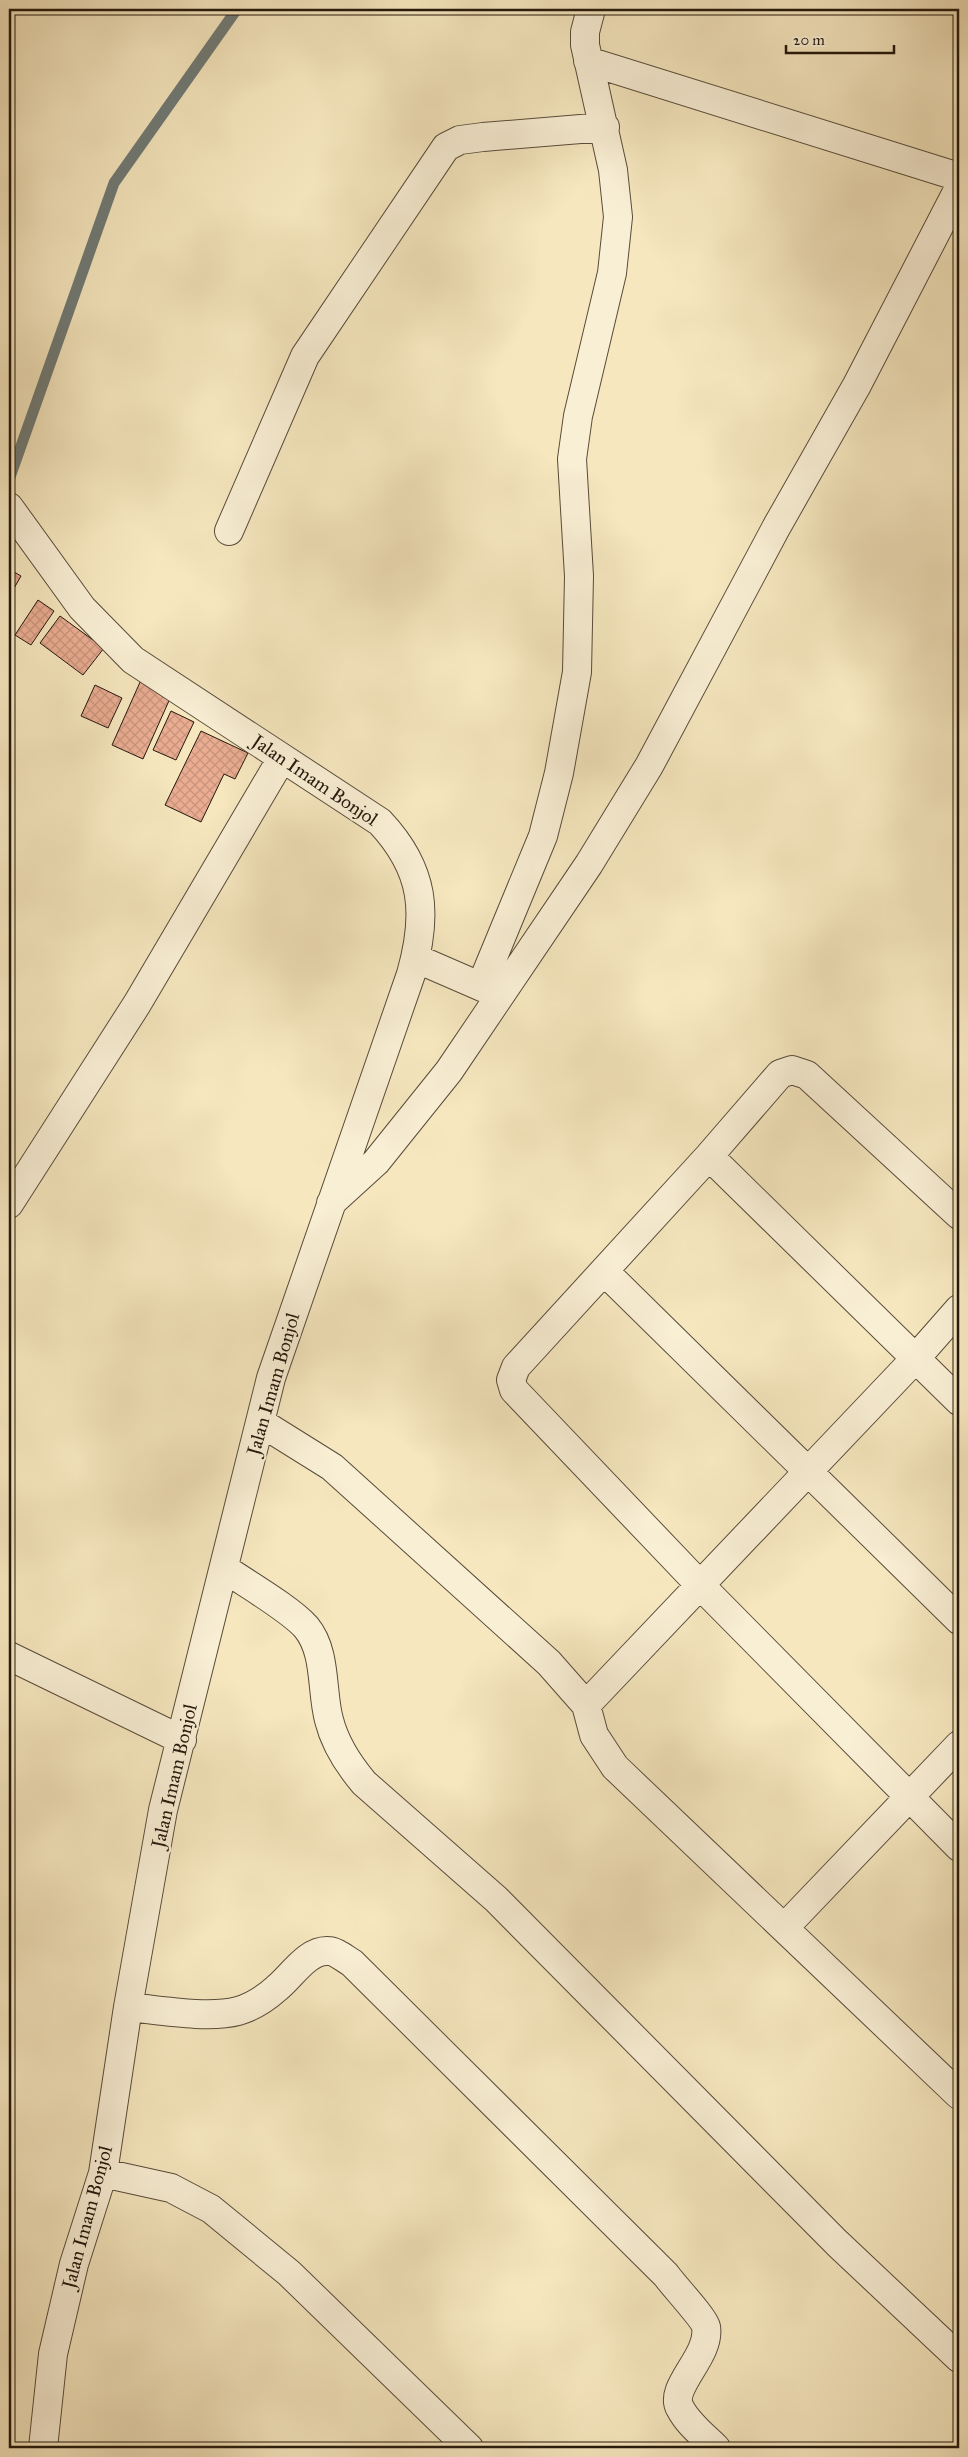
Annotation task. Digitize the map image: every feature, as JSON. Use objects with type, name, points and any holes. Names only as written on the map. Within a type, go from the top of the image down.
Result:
[{"type":"street","points":[[330,1204],[358,1180],[393,1142],[449,1071],[491,991],[543,836],[559,773],[577,672],[579,576],[572,459],[578,416],[612,274],[618,217],[613,170],[605,127],[588,61],[585,32],[591,9]]},
{"type":"street","points":[[588,61],[959,177]]},
{"type":"street","points":[[229,531],[305,356],[446,146],[460,140],[482,137],[605,127]]},
{"type":"street","points":[[491,991],[589,864],[649,766],[777,526],[856,385],[959,188]]},
{"type":"street","name":"Jalan Imam Bonjol","points":[[9,507],[82,608],[133,660],[282,758],[366,810],[389,831],[408,860],[418,890],[421,921],[420,940],[415,958],[271,1378],[225,1569],[163,1810],[128,2007],[102,2173],[74,2264],[53,2354],[43,2448]]},
{"type":"street","points":[[9,1204],[137,1004],[282,758]]},
{"type":"street","points":[[415,958],[491,991]]},
{"type":"street","points":[[959,1215],[807,1074],[792,1070],[780,1074],[709,1156],[516,1367],[511,1380],[514,1390],[700,1585],[959,1847]]},
{"type":"street","points":[[709,1156],[959,1401]]},
{"type":"street","points":[[604,1271],[959,1620]]},
{"type":"street","points":[[586,1705],[915,1359],[959,1309]]},
{"type":"street","points":[[260,1422],[332,1467],[548,1663],[586,1705],[594,1735],[614,1767],[959,2095]]},
{"type":"street","points":[[225,1569],[306,1628],[317,1648],[328,1718],[335,1738],[348,1764],[364,1783],[496,1899],[837,2243],[959,2358]]},
{"type":"street","points":[[9,1656],[182,1740]]},
{"type":"street","points":[[784,1928],[959,1745]]},
{"type":"street","points":[[128,2007],[217,2015],[239,2011],[255,2004],[276,1990],[311,1956],[320,1952],[332,1951],[352,1963],[666,2275],[706,2325],[706,2343],[678,2391],[678,2406],[686,2419],[716,2448]]},
{"type":"street","points":[[102,2173],[171,2188],[211,2209],[289,2273],[469,2448]]},
{"type":"building","points":[[9,569],[21,576],[9,597]]},
{"type":"building","points":[[38,600],[54,611],[31,645],[15,635]]},
{"type":"building","points":[[60,616],[104,648],[83,675],[40,643]]},
{"type":"building","points":[[141,680],[172,694],[143,759],[112,745]]},
{"type":"building","points":[[95,685],[122,698],[108,728],[81,716]]},
{"type":"building","points":[[171,711],[194,722],[176,760],[153,750]]},
{"type":"building","points":[[201,731],[248,753],[235,779],[224,774],[201,822],[165,805]]},
{"type":"waterway","points":[[9,480],[114,183],[237,9]]}]
